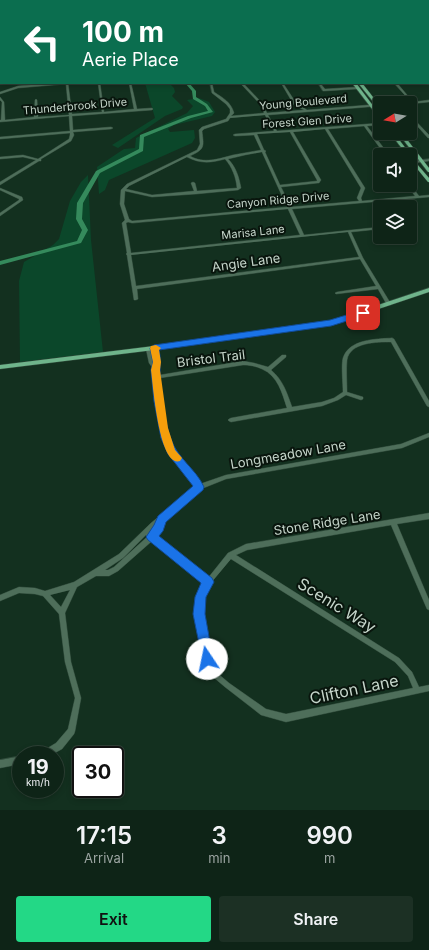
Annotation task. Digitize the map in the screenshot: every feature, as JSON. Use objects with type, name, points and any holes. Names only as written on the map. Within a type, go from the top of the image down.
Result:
[{"type":"main road","points":[[355,84],[373,109]]},
{"type":"main road","points":[[361,84],[373,99]]},
{"type":"main road","points":[[406,140],[429,171]]},
{"type":"main road","points":[[417,166],[429,181]]},
{"type":"main road","points":[[0,367],[331,323],[429,290]]},
{"type":"street","points":[[0,93],[18,87],[55,84]]},
{"type":"street","points":[[0,184],[70,140],[72,132],[67,84]]},
{"type":"street","points":[[99,84],[103,112]]},
{"type":"street","points":[[130,84],[136,110]]},
{"type":"street","points":[[136,299],[124,223],[128,221],[122,204],[123,190],[128,185],[198,151],[201,146],[200,131],[203,128],[219,123],[229,117],[232,110],[225,100],[212,92],[211,84]]},
{"type":"street","points":[[242,84],[261,104],[276,132]]},
{"type":"street","points":[[283,84],[296,104],[308,111]]},
{"type":"street","points":[[320,84],[322,88],[326,90],[357,88]]},
{"type":"street","points":[[396,84],[405,96]]},
{"type":"street","points":[[0,98],[3,102],[1,121]]},
{"type":"street","points":[[36,100],[36,118]]},
{"type":"street","points":[[417,102],[429,101]]},
{"type":"street","name":"Young Boulevard","points":[[229,117],[373,105]]},
{"type":"street","name":"Thunderbrook Drive","points":[[1,121],[152,109]]},
{"type":"street","points":[[417,124],[429,137]]},
{"type":"street","name":"Forest Glen Drive","points":[[235,135],[373,125]]},
{"type":"street","points":[[365,126],[382,148]]},
{"type":"street","points":[[0,138],[110,128]]},
{"type":"street","points":[[326,128],[361,184],[362,188],[359,198],[361,202]]},
{"type":"street","points":[[280,186],[316,183],[319,180],[291,131]]},
{"type":"street","points":[[255,134],[291,208],[302,236]]},
{"type":"street","points":[[187,156],[202,162],[210,162],[226,159],[240,154],[264,151]]},
{"type":"street","points":[[0,158],[16,156],[40,160]]},
{"type":"street","points":[[123,190],[152,196],[234,190],[239,188],[238,179],[230,162],[226,159]]},
{"type":"street","points":[[417,162],[429,160]]},
{"type":"street","points":[[193,183],[196,193]]},
{"type":"street","points":[[0,189],[21,198],[21,200],[0,215]]},
{"type":"street","points":[[414,192],[418,197]]},
{"type":"street","name":"Canyon Ridge Drive","points":[[128,221],[429,196]]},
{"type":"street","name":"Marisa Lane","points":[[128,254],[373,229]]},
{"type":"street","points":[[349,231],[361,258],[389,304]]},
{"type":"street","name":"Angie Lane","points":[[134,288],[361,258]]},
{"type":"street","points":[[337,293],[379,287]]},
{"type":"street","points":[[345,393],[346,354],[352,347],[392,340],[429,405]]},
{"type":"street","points":[[151,348],[151,363],[156,370],[165,438],[171,451],[199,487]]},
{"type":"street","points":[[284,356],[269,369],[276,375],[282,385],[290,410]]},
{"type":"street","name":"Bristol Trail","points":[[157,376],[243,363],[256,364],[269,369]]},
{"type":"street","points":[[345,393],[361,398]]},
{"type":"street","points":[[230,420],[322,404],[336,399],[345,393]]},
{"type":"street","name":"Longmeadow Lane","points":[[45,594],[75,585],[121,556],[146,532],[199,487],[226,477],[402,446],[429,435]]},
{"type":"street","name":"Stone Ridge Lane","points":[[230,555],[246,547],[429,516]]},
{"type":"street","name":"Longmeadow Lane","points":[[95,573],[109,573],[116,569],[152,537],[159,528],[162,519]]},
{"type":"street","points":[[393,522],[429,607]]},
{"type":"street","points":[[146,532],[208,582],[230,555]]},
{"type":"street","name":"Scenic Way","points":[[230,555],[397,660],[410,674],[417,690]]},
{"type":"street","name":"Clifton Lane","points":[[208,582],[201,597],[199,614],[207,659],[214,674],[226,686],[264,712],[286,718],[429,688]]},
{"type":"street","points":[[59,746],[71,731],[78,698],[68,662],[62,613],[75,585]]},
{"type":"street","points":[[0,598],[19,590],[35,591],[45,594],[62,613]]},
{"type":"street","points":[[0,764],[12,762]]},
{"type":"green space","points":[[145,84],[170,84],[174,88],[175,92],[172,96],[183,107],[182,109],[165,116],[118,148],[112,145],[155,118]]},
{"type":"green space","points":[[199,98],[209,102],[215,112],[212,116],[174,125],[168,129],[170,132],[194,130],[195,138],[192,143],[109,180],[105,190],[99,194],[97,167],[124,149],[135,148],[136,138],[187,113],[193,106],[187,100]]},
{"type":"green space","points":[[88,175],[91,240],[103,352],[20,362],[19,281],[24,262],[53,245],[59,239],[70,201],[81,182]]},
{"type":"waterway","points":[[0,263],[79,242],[85,230],[79,219],[80,203],[98,172],[141,150],[142,136],[190,117],[211,112],[206,105],[194,98],[194,91],[188,84]]},
{"type":"slow traffic","points":[[156,348],[154,348],[157,362],[156,370],[163,428],[165,438],[171,451],[177,458]]},
{"type":"route","points":[[207,659],[199,614],[201,597],[208,582],[152,537],[159,528],[162,519],[199,487],[171,451],[165,438],[159,401],[156,370],[157,362],[154,348],[331,323],[363,313]]}]
